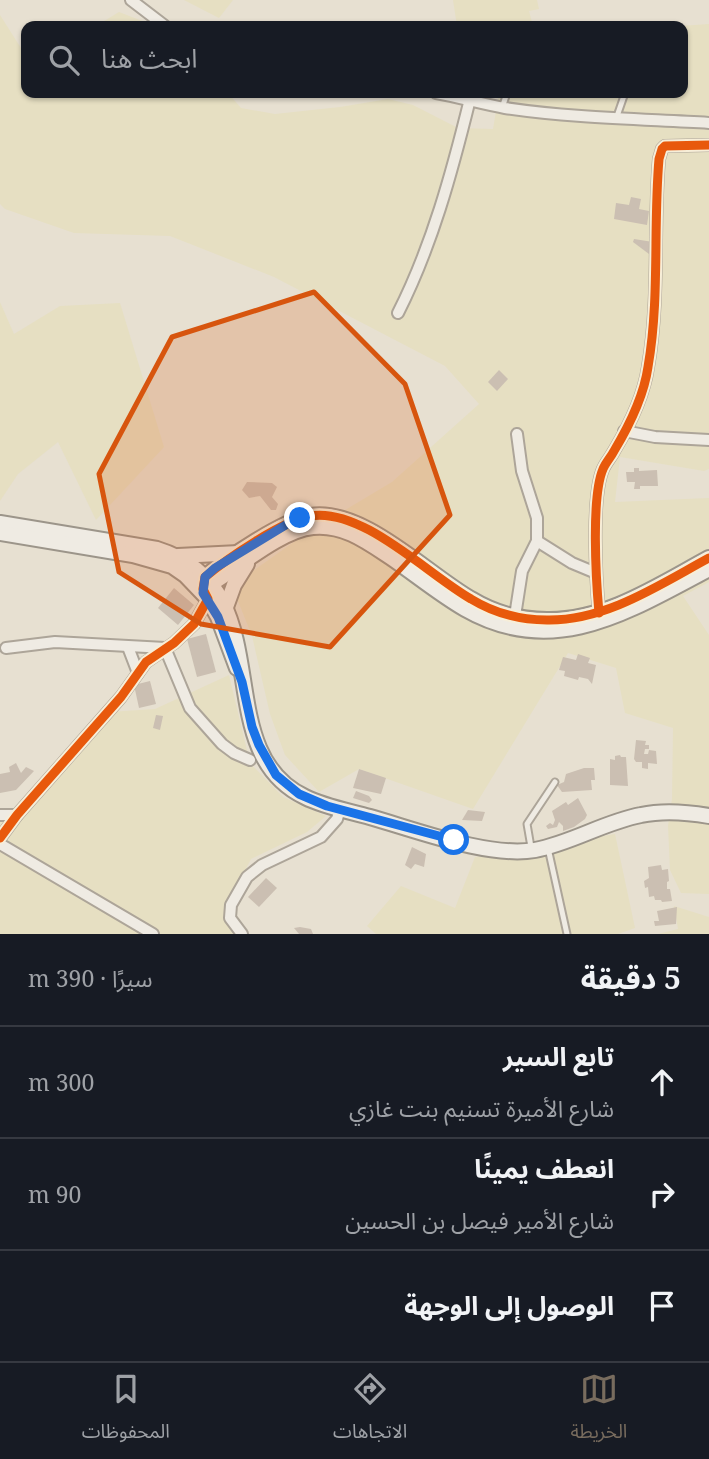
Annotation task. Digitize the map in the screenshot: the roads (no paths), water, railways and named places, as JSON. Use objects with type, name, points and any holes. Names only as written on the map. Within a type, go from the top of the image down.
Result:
[{"type":"main road","points":[[204,586],[289,523],[300,518],[321,515],[341,517],[384,539],[470,599],[515,617],[561,620],[599,613],[709,558]]},
{"type":"main road","points":[[0,523],[125,542],[177,556],[244,556],[301,529],[320,526],[337,528],[366,541],[466,610],[509,626],[552,632],[580,628],[615,617],[709,569]]},
{"type":"main road","points":[[0,533],[156,560],[179,570],[204,586],[242,682]]},
{"type":"main road","points":[[177,556],[226,607],[239,649],[242,682],[252,727],[263,754],[276,775],[304,797],[475,845],[508,851],[548,847],[637,816],[674,812],[709,816]]},
{"type":"main road","points":[[226,607],[244,556]]},
{"type":"street","points":[[131,0],[158,21]]},
{"type":"street","points":[[464,98],[502,108],[616,119],[709,123]]},
{"type":"street","points":[[398,313],[428,245],[470,99]]},
{"type":"street","points":[[599,613],[596,573],[600,477],[643,388],[650,359],[656,288],[655,228],[662,149],[671,144],[709,145]]},
{"type":"street","points":[[624,431],[655,437],[709,440]]},
{"type":"street","points":[[515,617],[522,571],[537,541],[537,518],[522,471],[517,434]]},
{"type":"street","points":[[537,541],[572,563],[596,573]]},
{"type":"street","points":[[0,838],[151,658],[174,643],[194,624],[204,586]]},
{"type":"street","points":[[6,648],[55,642],[164,648]]},
{"type":"street","points":[[128,647],[138,673]]},
{"type":"street","points":[[164,648],[190,708],[222,744],[250,760]]},
{"type":"street","points":[[242,934],[233,923],[231,905],[247,877],[262,865],[321,837],[337,819],[340,809]]},
{"type":"street","points":[[0,815],[17,815]]},
{"type":"street","points":[[0,844],[153,934]]},
{"type":"lane","points":[[502,108],[506,98]]},
{"type":"lane","points":[[616,119],[623,98]]},
{"type":"lane","points":[[532,850],[527,824],[555,782]]},
{"type":"lane","points":[[548,847],[568,934]]}]
